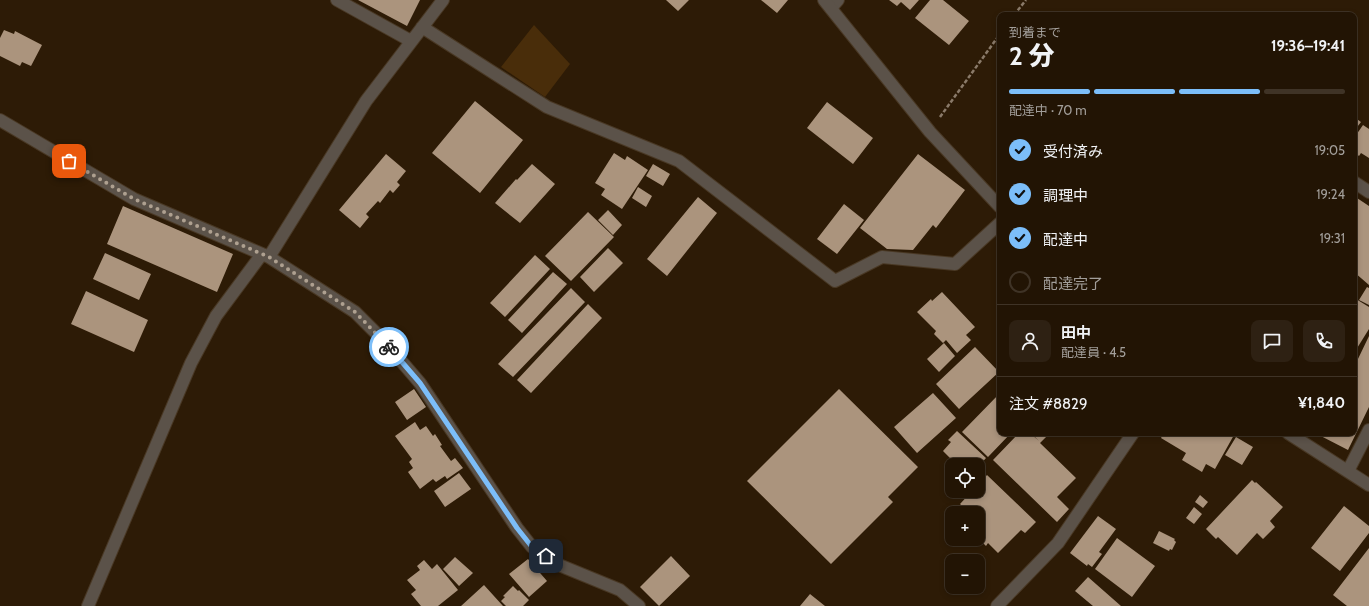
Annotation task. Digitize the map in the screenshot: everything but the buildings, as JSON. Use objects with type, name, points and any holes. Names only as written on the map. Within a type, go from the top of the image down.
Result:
[{"type":"street","points":[[337,0],[411,41]]},
{"type":"street","points":[[88,606],[191,363],[216,316],[266,256],[366,101],[443,0]]},
{"type":"street","points":[[831,3],[930,132],[997,204]]},
{"type":"street","points":[[422,27],[547,107],[679,161],[835,281],[882,257],[955,264],[997,226]]},
{"type":"street","points":[[0,120],[134,199],[266,256],[355,312],[384,341],[420,383],[517,528],[532,547],[559,565],[620,590],[639,606]]},
{"type":"street","points":[[1357,184],[1369,192]]},
{"type":"street","points":[[1348,470],[1369,430]]},
{"type":"street","points":[[997,606],[1058,543],[1131,436]]},
{"type":"street","points":[[1293,436],[1348,470],[1369,485]]},
{"type":"path","points":[[1016,12],[1026,0]]},
{"type":"path","points":[[930,132],[997,38]]},
{"type":"shaded area","points":[[534,25],[570,64],[545,97],[501,67]]},
{"type":"way so far","points":[[69,161],[134,199],[269,257],[355,312],[389,347]]},
{"type":"route","points":[[389,347],[420,383],[517,528],[532,547],[546,556]]}]
